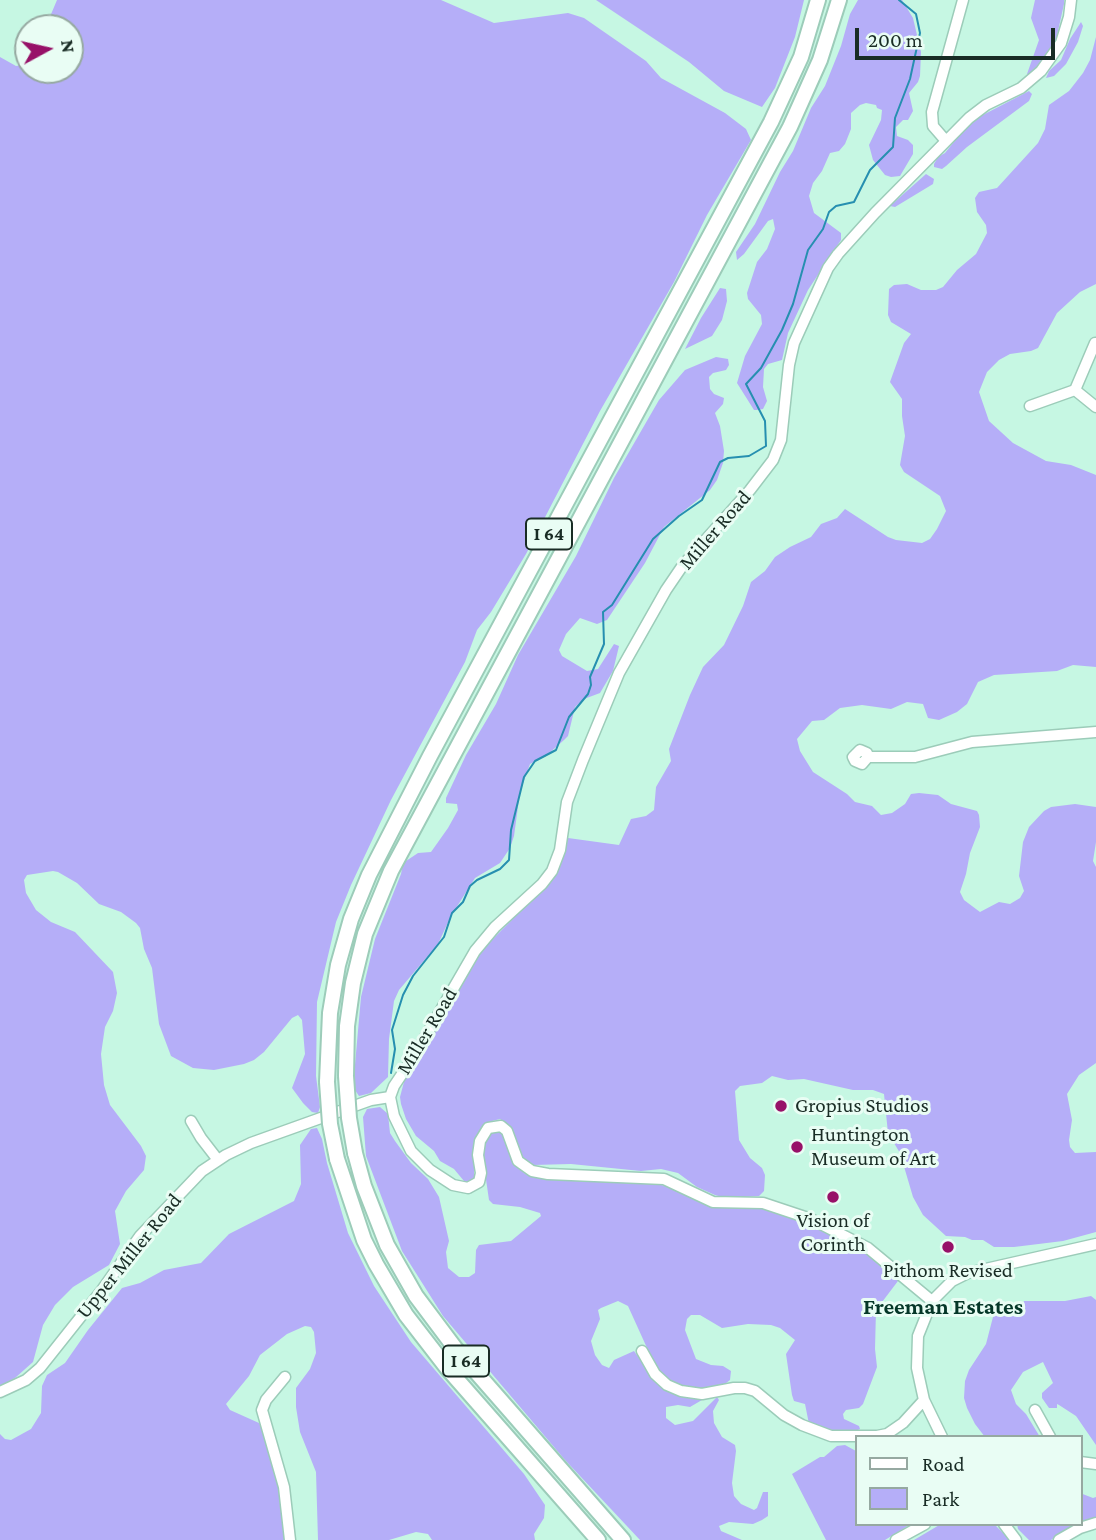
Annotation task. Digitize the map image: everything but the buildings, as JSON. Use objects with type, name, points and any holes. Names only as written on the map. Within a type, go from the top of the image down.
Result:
[{"type":"highway","name":"I 64","points":[[598,1540],[447,1368],[406,1315],[364,1240],[337,1159],[330,1124],[327,1082],[330,1013],[338,965],[351,919],[369,875],[429,756],[771,122],[801,57],[818,0]]},
{"type":"highway","name":"I 64","points":[[623,1540],[455,1348],[416,1296],[383,1235],[364,1186],[349,1118],[347,1026],[353,983],[365,934],[391,871],[790,127],[820,60],[839,0]]},
{"type":"street","points":[[946,141],[933,125],[932,111],[963,0]]},
{"type":"street","name":"Miller Road","points":[[390,1097],[475,951],[552,871],[560,850],[567,802],[583,760],[625,660],[666,590],[683,565],[773,460],[781,440],[794,343],[828,268],[853,237],[975,113],[1021,88],[1041,71],[1061,43],[1071,0]]},
{"type":"street","points":[[1030,407],[1075,390],[1095,343]]},
{"type":"street","points":[[1075,390],[1096,407]]},
{"type":"street","points":[[868,757],[908,758],[972,742],[1096,732]]},
{"type":"street","points":[[390,1097],[394,1116],[411,1151],[430,1170],[453,1185],[468,1188],[479,1182],[480,1140],[488,1129],[495,1125],[501,1126],[507,1131],[518,1161],[532,1171],[548,1174],[664,1178],[713,1202],[763,1203],[811,1219],[868,1248],[932,1301]]},
{"type":"street","name":"Upper Miller Road","points":[[0,1392],[26,1380],[40,1368],[141,1236],[202,1171],[251,1143],[371,1100],[390,1097]]},
{"type":"street","points":[[191,1121],[218,1160]]},
{"type":"street","points":[[942,1435],[924,1400],[917,1368],[916,1351],[923,1321],[932,1301],[944,1287],[968,1273],[1096,1244]]},
{"type":"street","points":[[642,1351],[655,1374],[667,1385],[681,1391],[702,1394],[746,1388],[755,1391],[783,1415],[802,1425],[831,1436],[855,1435]]},
{"type":"street","points":[[285,1377],[266,1400],[262,1410],[285,1487],[290,1540]]},
{"type":"street","points":[[859,1435],[887,1434],[924,1400]]},
{"type":"street","points":[[1035,1410],[1049,1435]]},
{"type":"street","points":[[1059,1540],[1080,1528],[1096,1523]]},
{"type":"street","points":[[895,1540],[921,1526]]},
{"type":"street","points":[[1005,1526],[1016,1540]]},
{"type":"green space","points":[[57,0],[441,0],[494,23],[568,13],[584,18],[646,61],[661,78],[725,113],[746,129],[751,140],[600,411],[526,554],[477,630],[465,662],[391,800],[351,885],[336,922],[317,1002],[318,1113],[312,1112],[292,1088],[305,1054],[302,1020],[298,1015],[292,1018],[254,1060],[214,1070],[193,1068],[171,1056],[159,1024],[152,968],[136,923],[121,912],[99,904],[77,883],[58,872],[27,875],[24,880],[26,893],[36,910],[51,922],[75,932],[113,972],[117,993],[113,1011],[105,1027],[101,1054],[104,1085],[110,1105],[146,1156],[144,1170],[126,1191],[115,1211],[120,1244],[109,1265],[73,1287],[55,1305],[43,1325],[33,1362],[15,1378],[0,1386],[0,57],[14,65],[14,84],[84,84],[84,14],[51,14]]},
{"type":"green space","points":[[596,0],[804,0],[795,37],[775,88],[762,107],[724,91],[689,62]]},
{"type":"green space","points":[[858,0],[902,0],[913,18],[921,52],[920,76],[909,93],[913,111],[908,120],[903,120],[896,127],[897,136],[913,145],[913,154],[900,176],[885,175],[873,160],[869,145],[881,120],[882,110],[876,105],[866,103],[851,113],[851,129],[845,144],[839,151],[830,153],[813,183],[809,196],[814,213],[841,233],[841,240],[808,290],[788,333],[782,360],[768,364],[764,369],[763,387],[767,401],[763,409],[754,410],[737,383],[745,356],[762,324],[761,315],[748,299],[747,293],[757,262],[767,249],[775,229],[773,219],[768,221],[737,260],[736,252],[755,224],[793,151],[811,108],[825,86],[850,14]]},
{"type":"green space","points":[[1035,0],[1064,0],[1064,4],[1056,40],[1032,74],[1027,74],[1039,40],[1031,18]]},
{"type":"green space","points":[[1081,22],[1083,26],[1078,42],[1066,64],[1054,76],[1046,78],[1049,71],[1061,60]]},
{"type":"green space","points":[[1096,37],[1096,284],[1080,292],[1057,313],[1038,348],[1010,354],[999,360],[987,372],[979,392],[989,421],[1013,443],[1046,461],[1071,465],[1096,475],[1096,667],[1073,665],[1057,671],[994,675],[978,682],[967,704],[939,720],[928,718],[923,704],[907,702],[891,709],[862,705],[840,708],[824,720],[812,721],[797,739],[800,751],[813,772],[855,802],[872,806],[881,815],[892,813],[905,804],[911,794],[919,793],[938,795],[951,804],[977,811],[980,827],[960,892],[964,900],[980,912],[999,902],[1010,904],[1020,898],[1024,891],[1019,876],[1023,842],[1029,827],[1044,811],[1051,807],[1075,804],[1096,807],[1093,861],[1096,867],[1096,1063],[1079,1075],[1067,1094],[1072,1120],[1070,1147],[1075,1153],[1096,1152],[1096,1232],[1063,1241],[1014,1247],[994,1247],[983,1240],[946,1236],[923,1215],[913,1197],[900,1153],[888,1133],[884,1094],[873,1090],[853,1090],[804,1079],[788,1080],[772,1076],[762,1083],[740,1086],[735,1091],[739,1140],[765,1175],[764,1191],[759,1196],[726,1198],[715,1195],[697,1187],[678,1173],[661,1169],[641,1171],[571,1164],[533,1165],[523,1159],[509,1125],[500,1119],[488,1122],[480,1130],[474,1144],[474,1179],[464,1181],[416,1136],[406,1119],[400,1097],[405,1078],[484,948],[554,877],[568,838],[619,845],[631,819],[646,816],[654,810],[656,787],[671,761],[669,749],[703,667],[724,645],[743,606],[751,582],[765,571],[775,557],[811,537],[821,524],[837,518],[845,509],[896,540],[922,543],[930,539],[937,529],[946,511],[940,496],[904,472],[900,465],[905,436],[902,399],[890,382],[904,343],[911,334],[891,322],[888,315],[889,289],[894,285],[907,284],[921,290],[936,290],[943,287],[957,270],[976,254],[987,233],[986,225],[977,212],[975,198],[979,192],[997,188],[1038,143],[1045,129],[1049,105],[1069,91],[1083,73],[1090,60]]},
{"type":"green space","points":[[1029,91],[1032,94],[1029,101],[942,169],[934,167],[938,157],[945,153],[965,128],[979,117]]},
{"type":"green space","points":[[926,174],[934,179],[933,184],[895,207],[890,206]]},
{"type":"green space","points":[[720,288],[726,289],[727,301],[722,320],[712,336],[685,349],[701,318]]},
{"type":"green space","points":[[716,357],[728,359],[729,365],[726,370],[713,373],[709,377],[710,389],[724,398],[723,404],[715,413],[724,451],[717,480],[710,490],[664,527],[645,563],[607,620],[597,624],[580,618],[566,634],[559,650],[562,656],[587,671],[598,669],[614,644],[619,646],[613,671],[600,693],[584,699],[575,707],[568,736],[546,756],[530,764],[520,792],[510,848],[500,863],[475,878],[451,916],[438,944],[399,990],[394,1001],[389,1039],[388,1077],[371,1093],[359,1096],[353,1087],[361,997],[375,939],[403,863],[418,853],[431,852],[458,810],[457,804],[446,803],[446,798],[466,755],[496,704],[518,655],[576,556],[614,478],[659,400],[685,370]]},
{"type":"green space","points":[[380,1107],[388,1114],[390,1133],[395,1141],[411,1163],[428,1179],[439,1197],[449,1241],[446,1252],[448,1268],[459,1277],[469,1277],[475,1273],[476,1250],[479,1245],[511,1241],[541,1216],[540,1213],[520,1207],[493,1204],[489,1200],[482,1152],[490,1132],[499,1130],[515,1166],[536,1178],[657,1184],[717,1208],[759,1207],[786,1217],[795,1217],[863,1250],[898,1281],[876,1310],[877,1367],[863,1404],[859,1408],[846,1410],[843,1414],[844,1419],[860,1429],[849,1434],[840,1434],[809,1424],[805,1404],[794,1401],[792,1395],[786,1354],[795,1340],[780,1328],[748,1324],[722,1328],[700,1315],[691,1315],[687,1319],[685,1330],[696,1359],[723,1366],[731,1371],[730,1380],[721,1387],[697,1392],[677,1387],[657,1370],[628,1306],[618,1301],[601,1308],[598,1310],[600,1319],[591,1341],[595,1355],[602,1365],[609,1368],[614,1360],[634,1351],[653,1377],[675,1393],[687,1397],[703,1397],[690,1407],[666,1407],[666,1418],[675,1425],[693,1421],[717,1397],[719,1400],[713,1411],[714,1423],[722,1437],[735,1445],[732,1483],[734,1496],[741,1504],[754,1510],[763,1492],[768,1492],[768,1516],[753,1524],[729,1522],[719,1526],[721,1531],[742,1540],[640,1540],[565,1460],[443,1316],[402,1251],[366,1156],[363,1117],[367,1109]]},
{"type":"green space","points":[[317,1128],[348,1233],[374,1286],[411,1342],[524,1474],[545,1505],[544,1518],[534,1534],[535,1540],[432,1540],[428,1534],[416,1532],[389,1540],[318,1540],[316,1472],[300,1432],[296,1407],[296,1388],[310,1369],[316,1353],[314,1332],[311,1327],[305,1326],[287,1334],[260,1355],[249,1376],[226,1404],[230,1410],[259,1423],[265,1434],[280,1479],[286,1540],[0,1540],[0,1434],[11,1440],[31,1429],[41,1413],[42,1386],[47,1375],[65,1363],[122,1288],[140,1283],[164,1270],[201,1263],[229,1234],[294,1201],[301,1184],[300,1145],[311,1129]]},
{"type":"green space","points":[[1091,1296],[1096,1300],[1096,1445],[1076,1416],[1057,1404],[1057,1408],[1049,1408],[1042,1398],[1042,1393],[1053,1383],[1043,1362],[1023,1372],[1011,1390],[1016,1404],[1026,1414],[1039,1435],[983,1435],[967,1408],[964,1398],[965,1381],[986,1344],[993,1317],[999,1310],[1023,1304],[1024,1301],[1065,1301]]},
{"type":"green space","points":[[845,1445],[855,1450],[855,1526],[908,1526],[885,1540],[826,1540],[792,1474],[824,1457],[837,1446]]},
{"type":"green space","points":[[1082,1494],[1096,1497],[1096,1520],[1082,1525]]},
{"type":"green space","points":[[938,1526],[996,1526],[1010,1540],[914,1540]]},
{"type":"green space","points":[[1017,1526],[1080,1526],[1051,1540],[1029,1540]]},
{"type":"waterway","points":[[391,1073],[395,1049],[392,1030],[403,995],[413,976],[444,937],[452,913],[463,902],[470,886],[500,869],[509,860],[511,830],[524,777],[535,761],[556,750],[569,717],[588,694],[590,677],[604,644],[603,612],[612,605],[653,539],[702,500],[720,462],[728,458],[749,456],[766,446],[765,421],[746,384],[761,368],[782,330],[793,304],[808,250],[823,229],[829,212],[836,206],[854,202],[870,170],[893,147],[895,118],[910,79],[920,33],[916,14],[899,0]]},
{"type":"place","name":"Gropius Studios","points":[[781,1106]]},
{"type":"place","name":"Huntington Museum of Art","points":[[797,1147]]},
{"type":"place","name":"Vision of Corinth","points":[[833,1197]]},
{"type":"place","name":"Pithom Revised","points":[[948,1247]]},
{"type":"district","name":"Freeman Estates","points":[[943,1307]]}]
